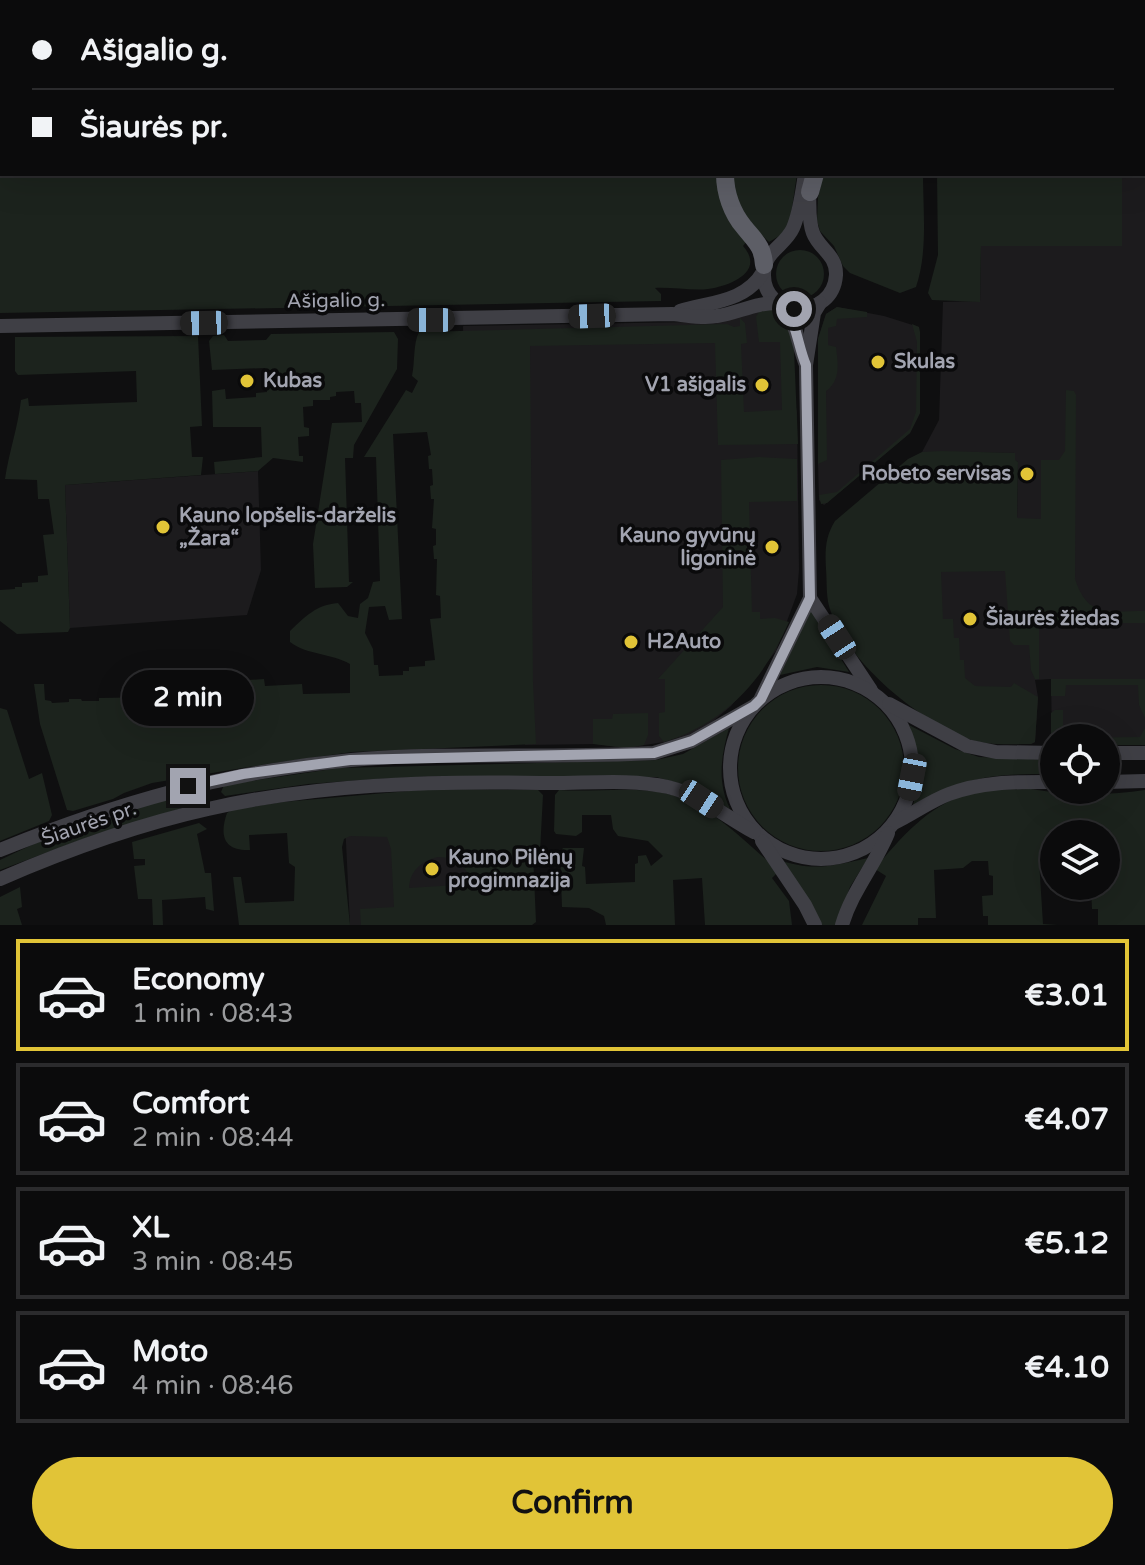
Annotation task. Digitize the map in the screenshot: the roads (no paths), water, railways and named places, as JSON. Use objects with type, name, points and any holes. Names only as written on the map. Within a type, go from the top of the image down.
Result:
[{"type":"highway","points":[[725,176],[733,210],[761,245],[764,268]]},
{"type":"main road","points":[[806,365],[798,345],[795,325],[767,290],[764,268],[775,247],[791,232],[809,178]]},
{"type":"main road","points":[[809,178],[813,233],[834,261],[836,277],[831,292],[814,313],[806,365],[810,598],[758,702],[737,731],[730,761],[733,792],[738,806],[805,905],[815,925]]},
{"type":"main road","points":[[784,241],[802,237],[820,243]]},
{"type":"main road","name":"Ašigalio g.","points":[[672,314],[748,291],[764,268]]},
{"type":"main road","name":"Ašigalio g.","points":[[0,326],[672,314],[716,316],[767,302],[782,305]]},
{"type":"main road","points":[[782,305],[803,310],[820,303]]},
{"type":"main road","points":[[810,598],[879,698],[903,727],[912,760],[908,793],[881,850],[855,891],[842,925]]},
{"type":"main road","points":[[758,702],[783,685],[808,677],[842,679],[967,746],[996,752],[1040,753]]},
{"type":"main road","name":"Šiaurės pr.","points":[[0,850],[129,802],[205,782],[276,769],[362,760],[654,753],[692,741],[758,702]]},
{"type":"main road","points":[[1120,753],[1145,753]]},
{"type":"main road","points":[[1120,782],[1145,781]]},
{"type":"main road","points":[[205,782],[211,808]]},
{"type":"main road","name":"Šiaurės pr.","points":[[0,879],[115,834],[211,808],[322,790],[371,786],[486,782],[644,783],[684,792],[756,833]]},
{"type":"main road","points":[[756,833],[776,847],[797,856],[839,858],[875,842],[892,826],[945,795],[1003,782],[1040,782]]},
{"type":"place","name":"Skulas","points":[[878,362]]},
{"type":"place","name":"Kubas","points":[[247,381]]},
{"type":"place","name":"V1 ašigalis","points":[[762,385]]},
{"type":"place","name":"Robeto servisas","points":[[1027,474]]},
{"type":"place","name":"Kauno lopšelis-darželis „Žara“","points":[[163,527]]},
{"type":"place","name":"Kauno gyvūnų ligoninė","points":[[772,547]]},
{"type":"place","name":"Šiaurės žiedas","points":[[970,619]]},
{"type":"place","name":"H2Auto","points":[[631,642]]},
{"type":"place","name":"Kauno Pilėnų progimnazija","points":[[432,869]]}]
